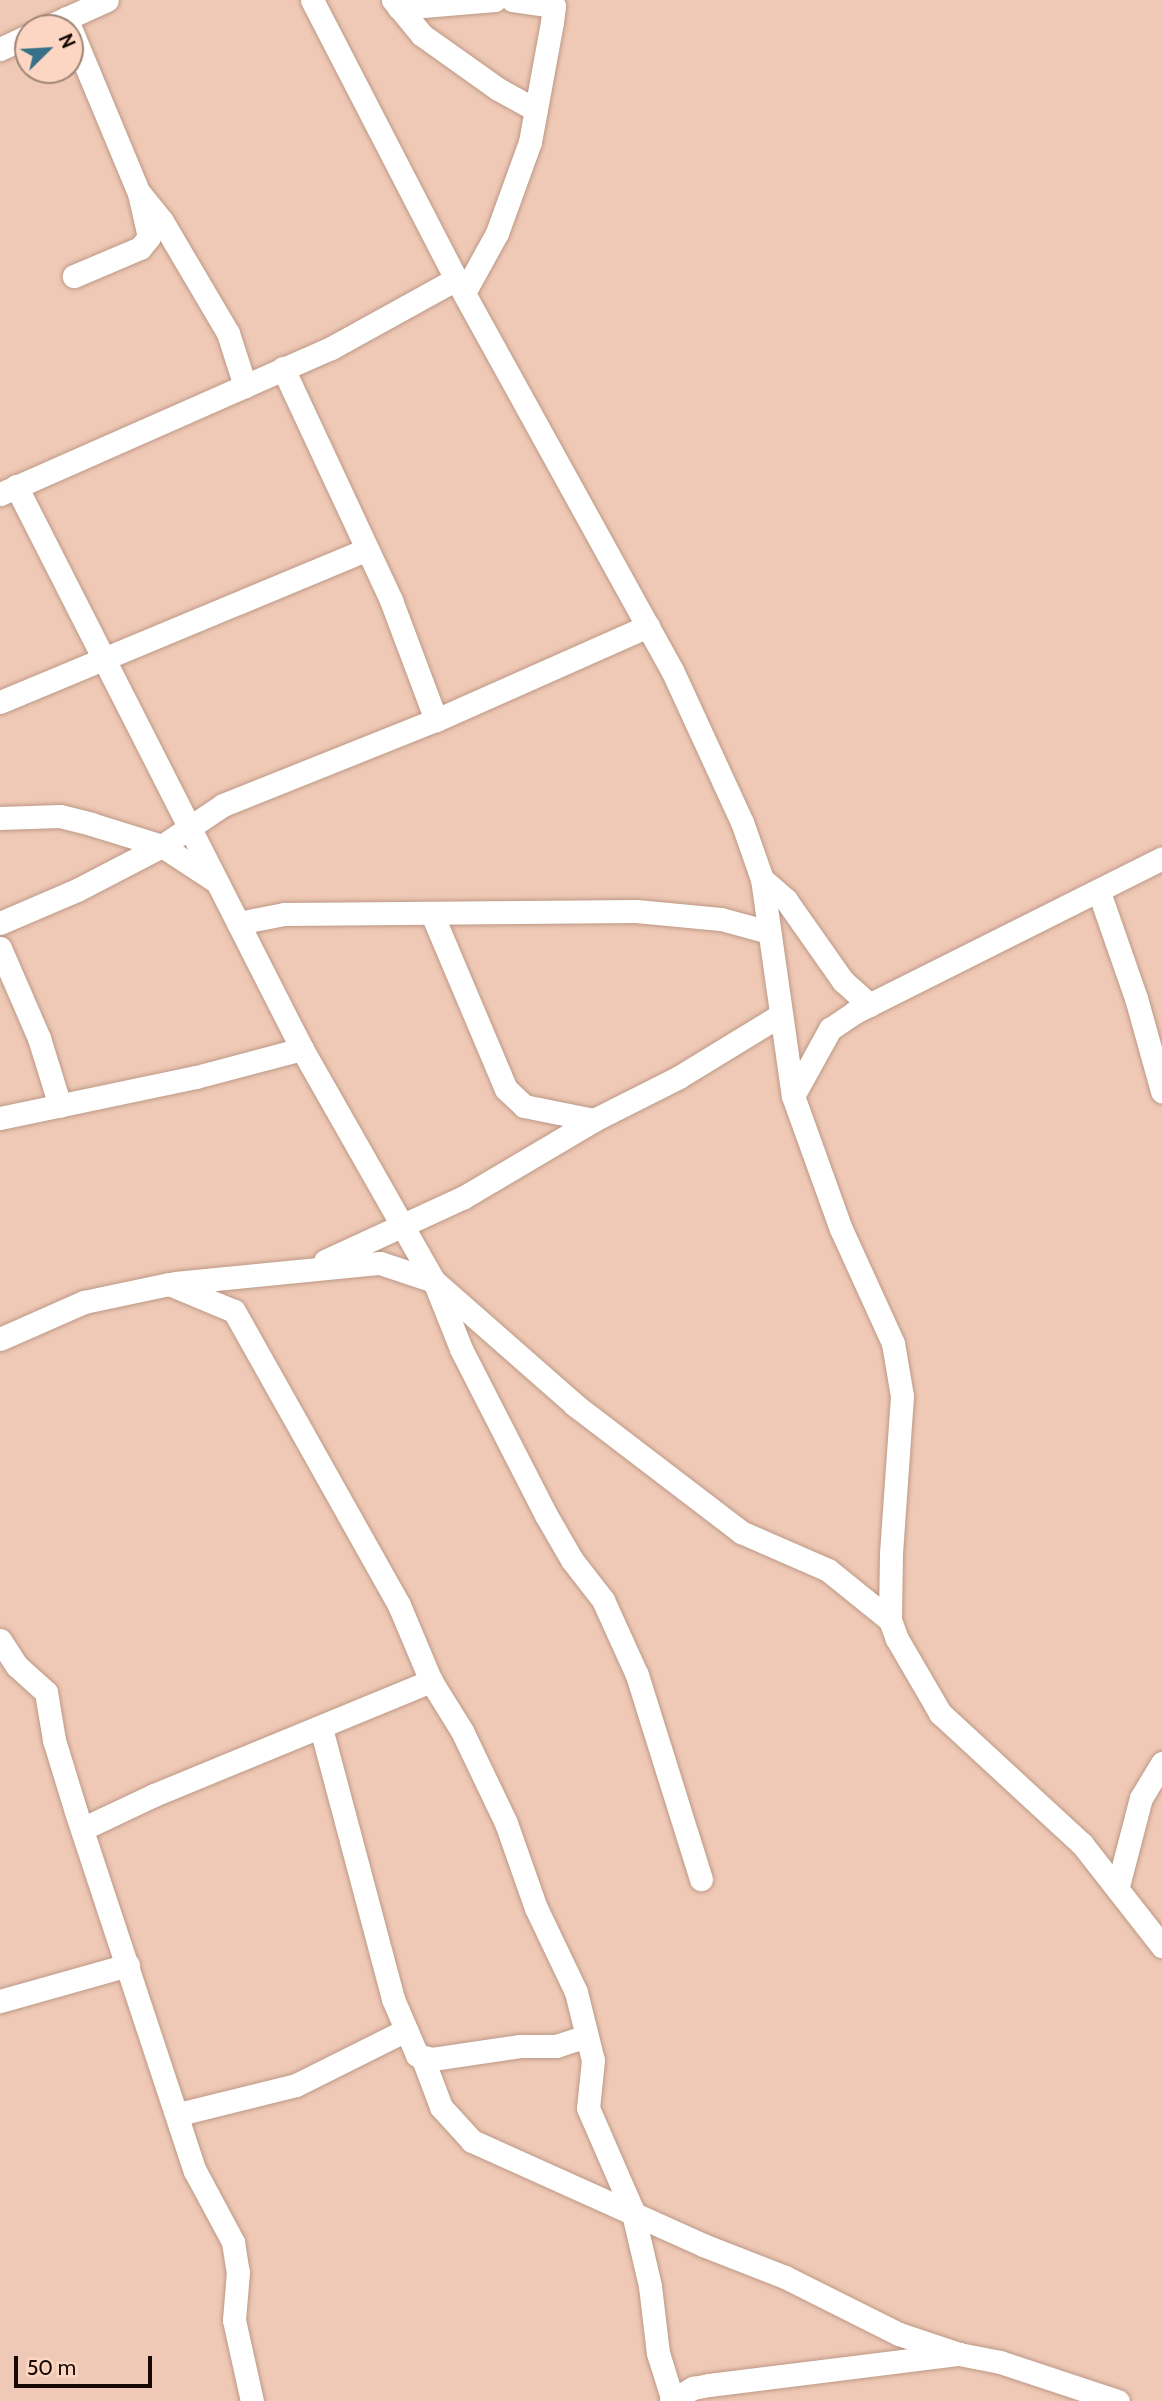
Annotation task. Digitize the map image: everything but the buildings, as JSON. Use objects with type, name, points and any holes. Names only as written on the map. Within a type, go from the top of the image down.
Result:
[{"type":"street","points":[[75,14],[107,0]]},
{"type":"street","points":[[312,0],[460,285],[648,626],[742,822],[762,879],[779,1016],[793,1096],[841,1229],[893,1343],[902,1396],[890,1620]]},
{"type":"street","points":[[396,4],[495,0]]},
{"type":"street","points":[[512,0],[554,6],[536,110],[530,142],[497,233],[460,285],[331,348],[8,490],[102,660],[302,1049],[433,1281],[461,1349],[546,1514],[572,1560],[603,1600],[653,1720],[701,1880]]},
{"type":"street","points":[[396,4],[422,35],[498,89],[536,110]]},
{"type":"street","points":[[74,276],[146,244],[149,237],[139,193],[84,61]]},
{"type":"street","points":[[139,193],[162,221],[228,333],[245,386]]},
{"type":"street","points":[[283,368],[391,600],[436,720]]},
{"type":"street","points":[[0,702],[366,550]]},
{"type":"street","points":[[0,923],[77,890],[162,846],[189,831],[223,805],[436,720],[648,626]]},
{"type":"street","points":[[0,818],[60,816],[162,846],[214,880]]},
{"type":"street","points":[[793,1096],[830,1029],[870,1005],[1162,858]]},
{"type":"street","points":[[762,879],[786,900],[843,981],[870,1005]]},
{"type":"street","points":[[1099,892],[1136,998],[1162,1091]]},
{"type":"street","points":[[238,923],[284,914],[636,911],[721,919],[769,932]]},
{"type":"street","points":[[432,914],[506,1089],[524,1106],[594,1120]]},
{"type":"street","points":[[0,948],[39,1038],[60,1106]]},
{"type":"street","points":[[313,1267],[464,1197],[594,1120],[679,1077],[779,1016]]},
{"type":"street","points":[[0,1118],[302,1049]]},
{"type":"street","points":[[0,1339],[84,1302],[169,1284],[313,1267],[380,1263],[433,1281],[575,1405],[741,1532],[828,1570],[890,1620],[922,1686],[940,1713],[1082,1844],[1118,1886],[1162,1946]]},
{"type":"street","points":[[169,1284],[234,1311],[399,1605],[431,1681],[461,1731],[506,1823],[536,1909],[576,1992],[593,2060],[588,2108],[632,2209],[650,2286],[658,2353],[671,2399],[709,2385],[959,2354]]},
{"type":"street","points":[[0,1640],[17,1666],[46,1692],[54,1741],[195,2171],[233,2242],[239,2272],[234,2319],[252,2401]]},
{"type":"street","points":[[82,1829],[166,1790],[431,1681]]},
{"type":"street","points":[[321,1728],[406,2030],[423,2059],[441,2107],[472,2141],[632,2209],[703,2245],[785,2277],[899,2334],[959,2354],[1000,2362],[1118,2401]]},
{"type":"street","points":[[1118,1886],[1141,1798],[1162,1763]]},
{"type":"street","points":[[0,2001],[128,1965]]},
{"type":"street","points":[[179,2118],[187,2112],[296,2085],[406,2030]]},
{"type":"street","points":[[423,2059],[520,2046],[556,2046],[586,2036]]}]
